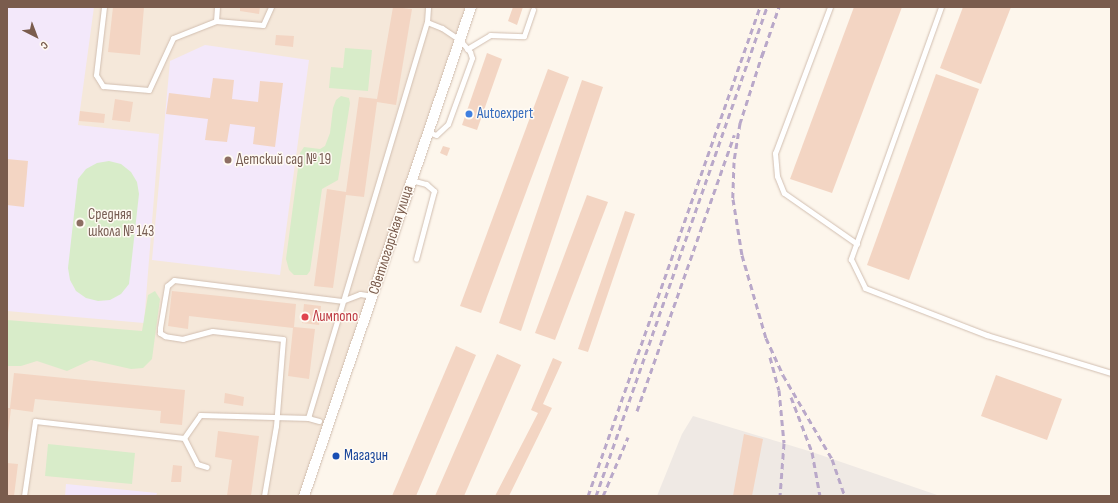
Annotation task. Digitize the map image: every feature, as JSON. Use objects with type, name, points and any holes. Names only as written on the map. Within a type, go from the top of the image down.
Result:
[{"type":"street","name":"Светлогорская улица","points":[[304,496],[373,296],[410,180],[471,7]]},
{"type":"lane","points":[[104,7],[96,75],[103,86],[149,90],[173,38],[216,21],[263,25],[271,7]]},
{"type":"lane","points":[[216,21],[217,7]]},
{"type":"lane","points":[[308,418],[427,22],[428,7]]},
{"type":"lane","points":[[830,7],[775,153],[776,176],[784,193],[856,244]]},
{"type":"lane","points":[[941,7],[851,259],[865,288],[987,334],[1111,373]]},
{"type":"lane","points":[[467,49],[490,35],[524,36],[533,10]]},
{"type":"lane","points":[[427,22],[442,28],[460,40],[472,58],[448,124],[436,135],[428,132]]},
{"type":"lane","points":[[410,180],[426,184],[434,191],[416,259]]},
{"type":"lane","points":[[264,496],[277,417],[283,339],[212,331],[183,339],[165,336],[160,333],[160,328],[167,286],[174,280],[342,301],[360,294],[373,296]]},
{"type":"lane","points":[[184,438],[200,415],[308,418],[329,425]]},
{"type":"lane","points":[[24,496],[35,421],[184,438]]},
{"type":"lane","points":[[184,438],[197,464],[207,468]]},
{"type":"shaded area","points":[[7,7],[471,7],[304,496],[7,496]]},
{"type":"shaded area","name":"Средняя школа № 143","points":[[7,7],[94,7],[78,125],[159,134],[144,323],[7,311]]},
{"type":"shaded area","name":"Детский сад № 19","points":[[205,45],[309,60],[280,275],[152,260],[170,61]]},
{"type":"shaded area","points":[[693,416],[812,452],[940,496],[657,496],[682,434]]},
{"type":"shaded area","points":[[66,484],[157,493],[156,496],[65,496]]},
{"type":"green space","points":[[345,48],[372,50],[368,91],[329,88],[331,67],[343,68]]},
{"type":"green space","points":[[341,96],[349,98],[350,103],[338,180],[322,189],[310,271],[307,275],[294,275],[289,270],[286,259],[300,153],[304,147],[320,149],[325,146],[330,133],[333,108],[336,100]]},
{"type":"green space","points":[[109,161],[121,164],[131,172],[137,182],[139,194],[129,284],[121,294],[110,300],[98,301],[86,298],[76,291],[70,280],[68,268],[78,179],[86,169],[97,163]]},
{"type":"green space","points":[[155,291],[160,299],[152,359],[143,368],[131,369],[91,360],[67,371],[37,361],[21,366],[7,366],[7,320],[142,331],[148,295]]},
{"type":"green space","points":[[48,444],[135,453],[132,484],[45,476]]},
{"type":"building","points":[[113,7],[144,7],[140,55],[108,52]]},
{"type":"building","points":[[240,7],[260,7],[259,14],[240,11]]},
{"type":"building","points":[[393,7],[412,9],[396,105],[377,102],[364,197],[346,195],[333,288],[314,286],[327,189],[346,192],[359,97],[377,99]]},
{"type":"building","points":[[513,7],[523,7],[517,25],[508,21]]},
{"type":"building","points":[[854,7],[902,7],[832,193],[790,179]]},
{"type":"building","points":[[963,7],[1011,7],[981,84],[940,68]]},
{"type":"building","points":[[276,35],[294,36],[293,47],[275,45]]},
{"type":"building","points":[[487,53],[502,59],[477,130],[462,125]]},
{"type":"building","points":[[548,69],[569,77],[481,313],[460,306]]},
{"type":"building","points":[[936,74],[979,89],[909,280],[867,265]]},
{"type":"building","points":[[213,78],[234,80],[232,99],[258,102],[260,81],[283,83],[275,147],[253,144],[255,127],[230,124],[227,142],[205,140],[208,119],[166,114],[169,93],[210,98]]},
{"type":"building","points":[[582,80],[603,87],[521,331],[499,323]]},
{"type":"building","points":[[115,99],[133,102],[130,122],[112,120]]},
{"type":"building","points":[[80,111],[105,114],[104,123],[79,121]]},
{"type":"building","points":[[443,146],[450,148],[447,156],[440,153]]},
{"type":"building","points":[[7,159],[28,161],[24,207],[7,205]]},
{"type":"building","points":[[587,195],[608,202],[555,340],[535,333]]},
{"type":"building","points":[[625,211],[635,214],[588,352],[578,349]]},
{"type":"building","points":[[172,291],[296,304],[294,327],[315,329],[309,379],[288,376],[293,328],[189,316],[188,329],[168,326]]},
{"type":"building","points":[[304,304],[321,306],[319,325],[302,323]]},
{"type":"building","points":[[456,346],[476,355],[416,496],[392,496]]},
{"type":"building","points":[[497,354],[521,365],[464,496],[435,496]]},
{"type":"building","points":[[553,358],[562,362],[543,404],[552,408],[509,496],[495,496],[538,413],[531,410]]},
{"type":"building","points":[[14,373],[185,390],[182,425],[160,423],[161,411],[35,399],[33,412],[11,409],[7,441],[7,408],[10,408]]},
{"type":"building","points":[[996,375],[1062,399],[1047,440],[981,416]]},
{"type":"building","points":[[225,393],[244,397],[243,406],[224,403]]},
{"type":"building","points":[[218,431],[259,436],[251,496],[227,496],[232,460],[215,457]]},
{"type":"building","points":[[744,434],[763,439],[752,496],[733,496]]},
{"type":"building","points":[[7,463],[18,464],[14,496],[7,496]]},
{"type":"building","points":[[173,465],[182,466],[181,482],[171,482]]},
{"type":"railway","points":[[588,496],[760,7]]},
{"type":"railway","points":[[596,496],[767,7]]},
{"type":"railway","points":[[762,56],[779,7]]},
{"type":"railway","points":[[763,52],[740,123],[734,162],[733,199],[742,255],[766,338],[783,375],[832,459],[845,496]]},
{"type":"railway","points":[[637,411],[734,135]]},
{"type":"railway","points":[[770,357],[779,390],[784,443],[780,496]]},
{"type":"railway","points":[[791,397],[812,452],[820,496]]},
{"type":"railway","points":[[603,496],[628,437]]},
{"type":"place","name":"Autoexpert","points":[[469,114]]},
{"type":"place","name":"Детский сад № 19","points":[[228,160]]},
{"type":"place","name":"Средняя школа № 143","points":[[80,223]]},
{"type":"place","name":"Лимпопо","points":[[305,317]]},
{"type":"place","name":"Магазин","points":[[336,456]]}]
